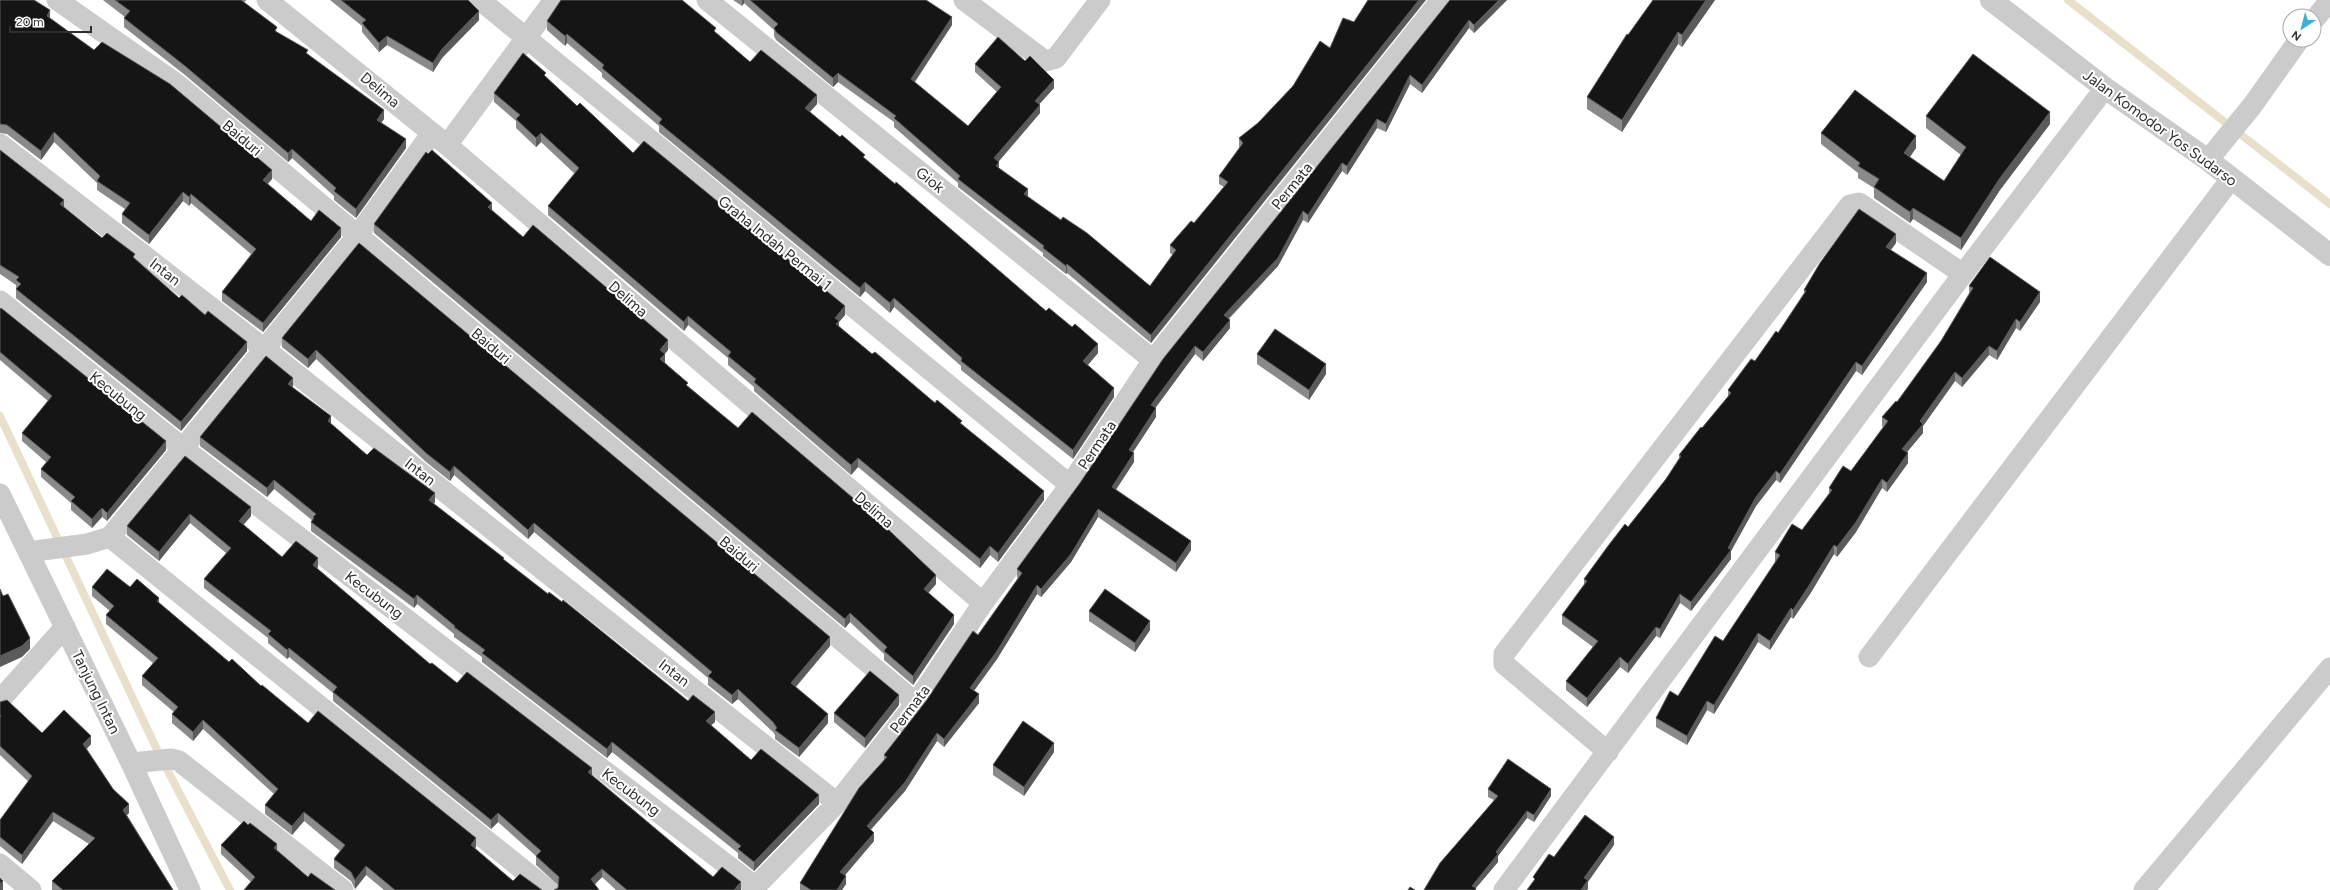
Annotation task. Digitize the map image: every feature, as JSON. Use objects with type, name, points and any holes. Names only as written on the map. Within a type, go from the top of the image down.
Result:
[{"type":"street","name":"Baiduri","points":[[57,0],[177,84],[916,703]]},
{"type":"street","name":"Delima","points":[[268,0],[328,47],[439,139],[983,603]]},
{"type":"street","name":"Graha Indah Permai 1","points":[[480,0],[1070,485]]},
{"type":"street","points":[[28,552],[87,544],[110,537],[266,350],[358,235],[525,37],[554,0]]},
{"type":"street","name":"Giok","points":[[707,0],[1153,360]]},
{"type":"street","points":[[964,0],[1045,61],[1056,58],[1100,0]]},
{"type":"street","name":"Permata","points":[[752,884],[760,882],[767,877],[837,803],[916,703],[983,603],[1070,485],[1153,360],[1441,0]]},
{"type":"street","name":"Jalan Komodor Yos Sudarso","points":[[1991,0],[2105,88],[2208,160],[2330,255]]},
{"type":"street","points":[[2322,10],[2330,0]]},
{"type":"street","points":[[2208,160],[2252,106],[2293,48]]},
{"type":"street","points":[[1504,890],[1963,274],[2105,88]]},
{"type":"street","name":"Intan","points":[[0,144],[266,350],[837,803]]},
{"type":"street","points":[[1869,658],[2232,179]]},
{"type":"street","points":[[1608,752],[1504,664],[1504,654],[1850,205],[1859,202],[1963,274]]},
{"type":"street","name":"Kecubung","points":[[0,302],[184,449],[752,884]]},
{"type":"street","name":"Tanjung Intan","points":[[0,494],[65,627],[139,762],[190,890]]},
{"type":"street","points":[[110,537],[548,890]]},
{"type":"street","points":[[2,694],[65,627]]},
{"type":"street","points":[[2144,890],[2330,668]]},
{"type":"street","points":[[139,762],[172,759],[188,768],[343,890]]},
{"type":"street","points":[[0,864],[31,890]]},
{"type":"building","points":[[0,0],[34,0],[50,10],[47,16],[94,50],[102,42],[170,84],[272,170],[263,180],[311,221],[319,210],[341,228],[263,323],[222,292],[256,249],[191,194],[189,197],[183,192],[149,235],[122,214],[130,203],[97,181],[100,176],[54,132],[41,151],[7,125],[0,124]]},
{"type":"building","points":[[115,0],[241,0],[277,27],[275,31],[308,50],[306,53],[384,110],[377,120],[406,139],[356,209],[334,191],[336,188],[292,149],[288,153],[185,66],[124,18],[130,11]]},
{"type":"building","points":[[341,0],[468,0],[479,11],[442,49],[433,63],[387,36],[379,43],[362,23],[366,20]]},
{"type":"building","points":[[561,0],[682,0],[716,28],[714,31],[750,62],[761,50],[817,95],[805,108],[840,137],[842,135],[865,155],[863,157],[895,184],[896,182],[1046,311],[1049,308],[1072,327],[1075,324],[1098,344],[1083,361],[1114,388],[1073,450],[961,361],[962,358],[894,298],[890,303],[865,282],[860,288],[659,123],[662,119],[602,68],[604,65],[567,34],[565,36],[547,21]]},
{"type":"building","points":[[750,0],[926,0],[952,17],[911,79],[968,126],[1001,87],[975,64],[998,37],[1025,61],[1030,56],[1054,80],[1035,101],[1040,105],[994,158],[999,162],[996,166],[1028,189],[1024,194],[1061,220],[1063,217],[1087,233],[1150,286],[1176,250],[1170,245],[1191,221],[1194,223],[1228,182],[1219,176],[1243,143],[1239,138],[1258,123],[1293,86],[1320,41],[1330,48],[1343,18],[1354,22],[1368,0],[1419,0],[1151,335],[1067,264],[1066,266],[1043,248],[1044,246],[958,179],[960,176],[894,118],[896,116],[838,73],[833,78],[776,32],[774,28],[778,24]]},
{"type":"building","points":[[1450,0],[1499,0],[1474,25],[1469,20],[1422,85],[1410,75],[1386,124],[1377,119],[1347,166],[1342,163],[1308,215],[1303,211],[1278,258],[1224,315],[1230,320],[1203,352],[1195,346],[1151,405],[1156,408],[1129,450],[1134,453],[1112,487],[1191,541],[1176,563],[1098,509],[1071,554],[1041,589],[1037,585],[997,651],[970,688],[979,694],[944,739],[937,733],[905,782],[867,826],[874,833],[840,872],[846,876],[837,890],[811,890],[800,883],[859,788],[887,757],[884,755],[926,701],[973,631],[978,635],[1022,573],[1017,569],[1080,483],[1163,359]]},
{"type":"building","points":[[1653,0],[1706,0],[1682,35],[1678,32],[1622,120],[1587,97],[1627,34],[1628,35]]},
{"type":"building","points":[[523,53],[546,73],[544,75],[577,106],[580,103],[633,153],[644,141],[845,306],[835,318],[839,321],[836,324],[872,354],[875,352],[935,403],[937,400],[962,421],[960,423],[1044,491],[998,553],[990,546],[980,559],[858,458],[851,465],[754,382],[756,379],[728,356],[731,352],[688,316],[684,322],[548,206],[579,168],[541,133],[536,138],[516,119],[520,115],[494,93]]},
{"type":"building","points":[[1973,54],[2050,112],[2000,178],[1961,238],[1913,208],[1910,212],[1874,187],[1879,179],[1858,166],[1860,163],[1821,133],[1855,90],[1916,136],[1904,153],[1944,181],[1966,147],[1926,116]]},
{"type":"building","points":[[0,150],[64,200],[60,204],[102,238],[107,233],[135,254],[133,257],[179,298],[182,295],[205,315],[208,311],[247,342],[181,422],[16,289],[21,284],[16,280],[19,277],[0,265]]},
{"type":"building","points":[[432,150],[492,203],[488,207],[523,237],[533,225],[668,340],[660,350],[665,354],[660,359],[688,383],[686,385],[738,428],[752,412],[873,515],[936,575],[924,589],[954,615],[913,676],[884,651],[887,647],[850,613],[845,619],[374,224],[426,152],[428,154]]},
{"type":"building","points":[[1859,209],[1896,234],[1886,247],[1927,273],[1862,366],[1856,362],[1780,474],[1776,471],[1756,497],[1728,548],[1731,550],[1691,602],[1680,594],[1660,629],[1656,627],[1628,664],[1620,657],[1587,698],[1566,681],[1598,641],[1562,615],[1587,581],[1584,579],[1608,546],[1625,524],[1628,527],[1666,479],[1681,456],[1679,455],[1731,393],[1728,390],[1751,359],[1755,361],[1776,331],[1778,333],[1806,291],[1804,290],[1820,263]]},
{"type":"building","points":[[359,243],[830,637],[791,683],[828,714],[799,748],[775,730],[777,728],[773,722],[738,689],[732,695],[708,676],[712,672],[534,523],[528,530],[454,466],[450,472],[426,453],[316,350],[308,359],[282,338]]},
{"type":"building","points":[[1990,257],[2040,292],[2020,322],[2016,319],[1997,351],[1989,346],[1962,378],[1955,372],[1920,421],[1923,424],[1902,449],[1908,453],[1887,483],[1882,479],[1856,522],[1837,547],[1834,545],[1793,610],[1791,608],[1770,641],[1758,633],[1714,705],[1707,701],[1687,736],[1656,718],[1670,691],[1678,696],[1715,636],[1723,641],[1780,555],[1775,552],[1792,524],[1802,530],[1832,490],[1829,488],[1843,466],[1851,471],[1888,421],[1882,417],[1896,401],[1897,402],[1941,341],[1973,288],[1969,286]]},
{"type":"building","points":[[1,308],[166,441],[107,513],[102,508],[92,519],[71,501],[75,497],[41,469],[51,457],[22,433],[52,396],[0,352]]},
{"type":"building","points":[[1275,329],[1326,364],[1309,390],[1257,354]]},
{"type":"building","points":[[266,356],[293,378],[288,384],[331,416],[328,421],[367,455],[374,448],[435,493],[429,500],[504,558],[503,559],[548,594],[549,592],[562,602],[563,600],[688,701],[693,695],[715,712],[706,721],[751,760],[761,749],[819,795],[754,862],[738,849],[741,846],[612,742],[607,749],[482,653],[485,650],[454,627],[455,626],[417,595],[414,599],[311,522],[316,514],[274,480],[267,488],[200,437]]},
{"type":"building","points":[[185,456],[251,507],[239,521],[282,557],[296,541],[318,558],[313,565],[430,664],[432,663],[457,683],[467,672],[592,768],[588,772],[713,877],[722,867],[741,882],[734,890],[627,890],[602,869],[591,879],[599,890],[554,890],[558,888],[559,877],[536,856],[541,851],[498,813],[491,820],[333,692],[337,687],[289,648],[287,650],[268,634],[271,631],[204,579],[231,548],[190,514],[159,552],[127,526]]},
{"type":"building","points":[[107,569],[130,587],[137,579],[159,598],[157,601],[229,662],[232,659],[261,686],[262,685],[308,723],[318,711],[476,838],[471,845],[513,881],[520,874],[542,890],[395,890],[366,866],[355,880],[351,872],[334,859],[345,845],[304,812],[292,826],[265,805],[278,789],[203,720],[193,732],[172,714],[178,707],[142,676],[158,658],[106,615],[114,606],[92,587]]},
{"type":"building","points":[[0,589],[3,596],[8,594],[30,638],[22,646],[0,656]]},
{"type":"building","points":[[1105,589],[1150,621],[1135,643],[1089,611]]},
{"type":"building","points":[[870,671],[899,695],[865,738],[834,713]]},
{"type":"building","points":[[7,700],[42,733],[64,710],[91,736],[83,744],[113,789],[129,804],[123,810],[173,890],[63,890],[52,881],[95,838],[53,812],[22,855],[0,837],[0,820],[32,776],[0,746],[0,702]]},
{"type":"building","points":[[1023,721],[1054,743],[1024,787],[993,765]]},
{"type":"building","points":[[1508,759],[1551,789],[1534,815],[1527,811],[1496,852],[1498,854],[1472,886],[1476,888],[1475,890],[1424,890],[1440,863],[1498,796],[1488,789]]},
{"type":"building","points":[[1585,815],[1614,837],[1584,878],[1588,880],[1581,890],[1527,890],[1535,879],[1533,877],[1549,854],[1554,857]]},
{"type":"building","points":[[244,821],[248,825],[250,823],[277,844],[274,848],[308,877],[311,873],[335,890],[244,890],[255,877],[221,845]]},
{"type":"building","points":[[1410,887],[1415,890],[1408,890]]},
{"type":"waterway","points":[[2068,0],[2330,204]]},
{"type":"waterway","points":[[0,416],[159,754],[230,890]]}]
